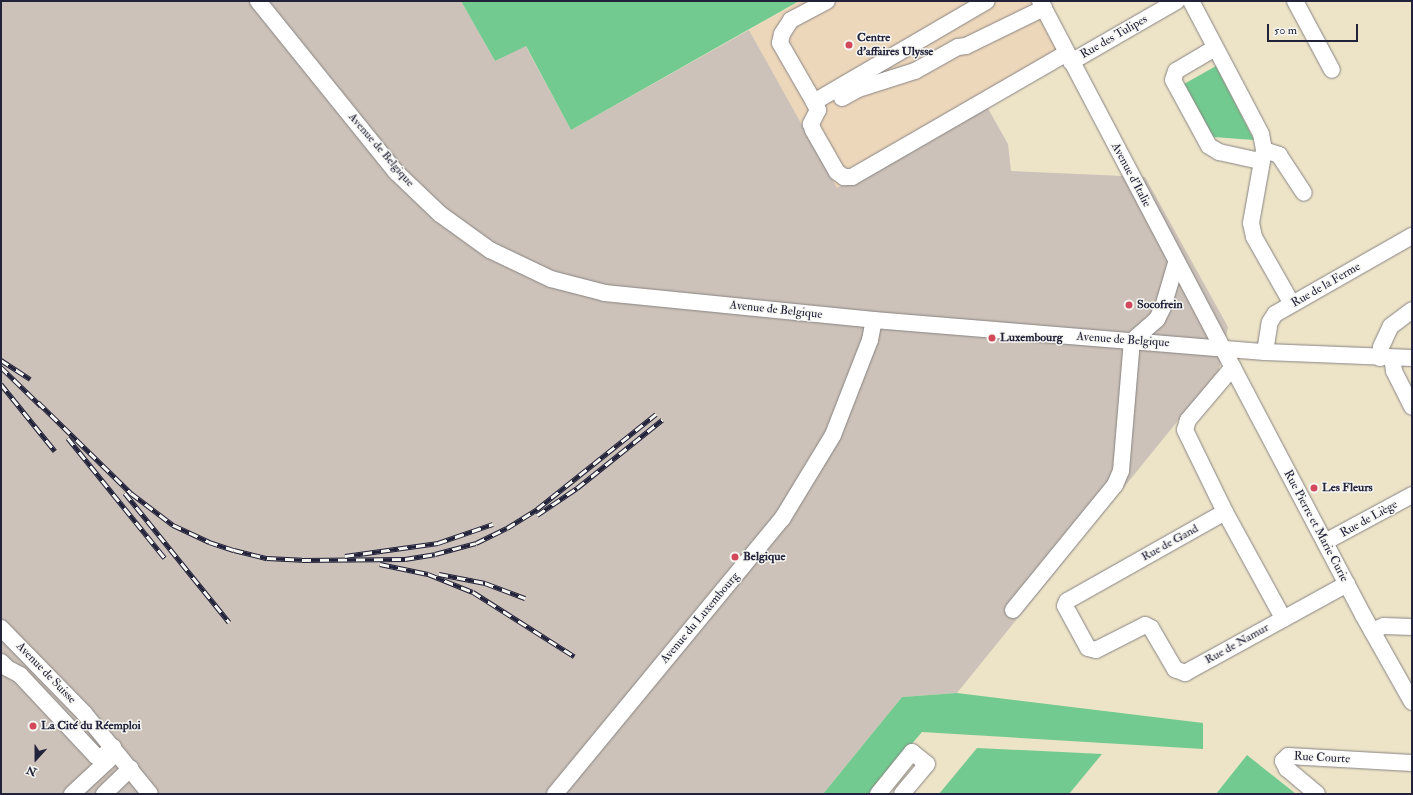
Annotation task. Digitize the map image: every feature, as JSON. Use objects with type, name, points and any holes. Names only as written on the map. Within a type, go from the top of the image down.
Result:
[{"type":"street","name":"Avenue de Belgique","points":[[258,1],[396,172],[440,214],[490,250],[551,279],[605,293],[874,320],[1266,352],[1412,358]]},
{"type":"street","points":[[816,106],[780,43],[782,34],[792,20],[827,1]]},
{"type":"street","points":[[816,106],[987,1]]},
{"type":"street","points":[[1191,1],[1261,134],[1262,156],[1251,223],[1254,237],[1292,304]]},
{"type":"street","points":[[1295,1],[1332,70]]},
{"type":"street","name":"Rue des Tulipes","points":[[816,106],[811,124],[813,130],[838,172],[844,177],[852,177],[1171,2]]},
{"type":"street","points":[[816,106],[858,89],[915,71],[958,47],[966,46],[1042,4]]},
{"type":"street","name":"Avenue d'Italie","points":[[1042,4],[1176,263],[1224,348]]},
{"type":"street","points":[[1215,48],[1176,71],[1173,80],[1209,146],[1219,152],[1262,156],[1279,155],[1304,192]]},
{"type":"street","name":"Rue de la Ferme","points":[[1266,352],[1270,322],[1275,314],[1412,236]]},
{"type":"street","points":[[1013,610],[1115,485],[1120,471],[1132,341],[1157,319],[1164,308],[1176,263]]},
{"type":"street","points":[[1412,310],[1391,326],[1381,348],[1412,407]]},
{"type":"street","name":"Avenue du Luxembourg","points":[[555,794],[782,519],[833,435],[870,340],[874,320]]},
{"type":"street","name":"Rue Pierre et Marie Curie","points":[[1224,348],[1232,367],[1347,584],[1412,702]]},
{"type":"street","points":[[1232,367],[1188,420],[1185,430],[1226,512],[1283,618]]},
{"type":"street","name":"Rue de Liège","points":[[1326,542],[1412,495]]},
{"type":"street","name":"Rue de Gand","points":[[1145,625],[1096,650],[1088,648],[1065,606],[1067,600],[1226,512]]},
{"type":"street","name":"Rue de Namur","points":[[1145,625],[1151,628],[1175,669],[1185,673],[1347,584]]},
{"type":"street","points":[[1372,631],[1384,626],[1412,627]]},
{"type":"street","name":"Avenue de Suisse","points":[[1,628],[84,713],[131,768],[150,794]]},
{"type":"street","points":[[3,668],[20,675],[96,756],[102,757],[115,749]]},
{"type":"street","points":[[72,794],[115,749]]},
{"type":"street","points":[[878,794],[912,752],[926,764],[902,794]]},
{"type":"street","name":"Rue Courte","points":[[1317,794],[1287,769],[1283,761],[1288,756],[1412,763]]},
{"type":"street","points":[[104,794],[131,768]]},
{"type":"shaded area","points":[[1,1],[461,1],[495,61],[525,45],[571,130],[749,30],[837,188],[986,105],[1008,144],[1011,171],[1145,177],[1228,327],[1219,370],[957,693],[902,697],[823,794],[1,794]]},
{"type":"shaded area","points":[[799,1],[1049,1],[1076,55],[837,189],[749,30]]},
{"type":"green space","points":[[461,1],[799,1],[571,130],[526,46],[495,61]]},
{"type":"green space","points":[[1216,66],[1254,140],[1213,137],[1184,84]]},
{"type":"green space","points":[[957,693],[1203,723],[1203,749],[922,732],[869,794],[823,794],[902,697]]},
{"type":"green space","points":[[977,748],[1102,754],[1069,794],[939,794]]},
{"type":"green space","points":[[1247,755],[1296,794],[1216,794]]},
{"type":"railway","points":[[1,360],[30,379]]},
{"type":"railway","points":[[1,367],[41,406]]},
{"type":"railway","points":[[1,384],[55,451]]},
{"type":"railway","points":[[38,402],[131,493],[173,525],[209,542],[234,550],[267,558],[302,560],[405,559],[435,554],[476,543],[507,528],[537,509],[656,414]]},
{"type":"railway","points":[[537,515],[577,488],[662,420]]},
{"type":"railway","points":[[68,438],[165,558]]},
{"type":"railway","points":[[125,493],[229,622]]},
{"type":"railway","points":[[345,556],[438,543],[493,524]]},
{"type":"railway","points":[[380,564],[428,574],[473,592],[574,656]]},
{"type":"railway","points":[[439,574],[485,583],[525,598]]},
{"type":"place","name":"Centre d'affaires Ulysse","points":[[849,45]]},
{"type":"place","name":"Socofrein","points":[[1129,305]]},
{"type":"place","name":"Luxembourg","points":[[992,338]]},
{"type":"place","name":"Les Fleurs","points":[[1314,488]]},
{"type":"place","name":"Belgique","points":[[735,557]]},
{"type":"place","name":"La Cité du Réemploi","points":[[33,726]]}]
